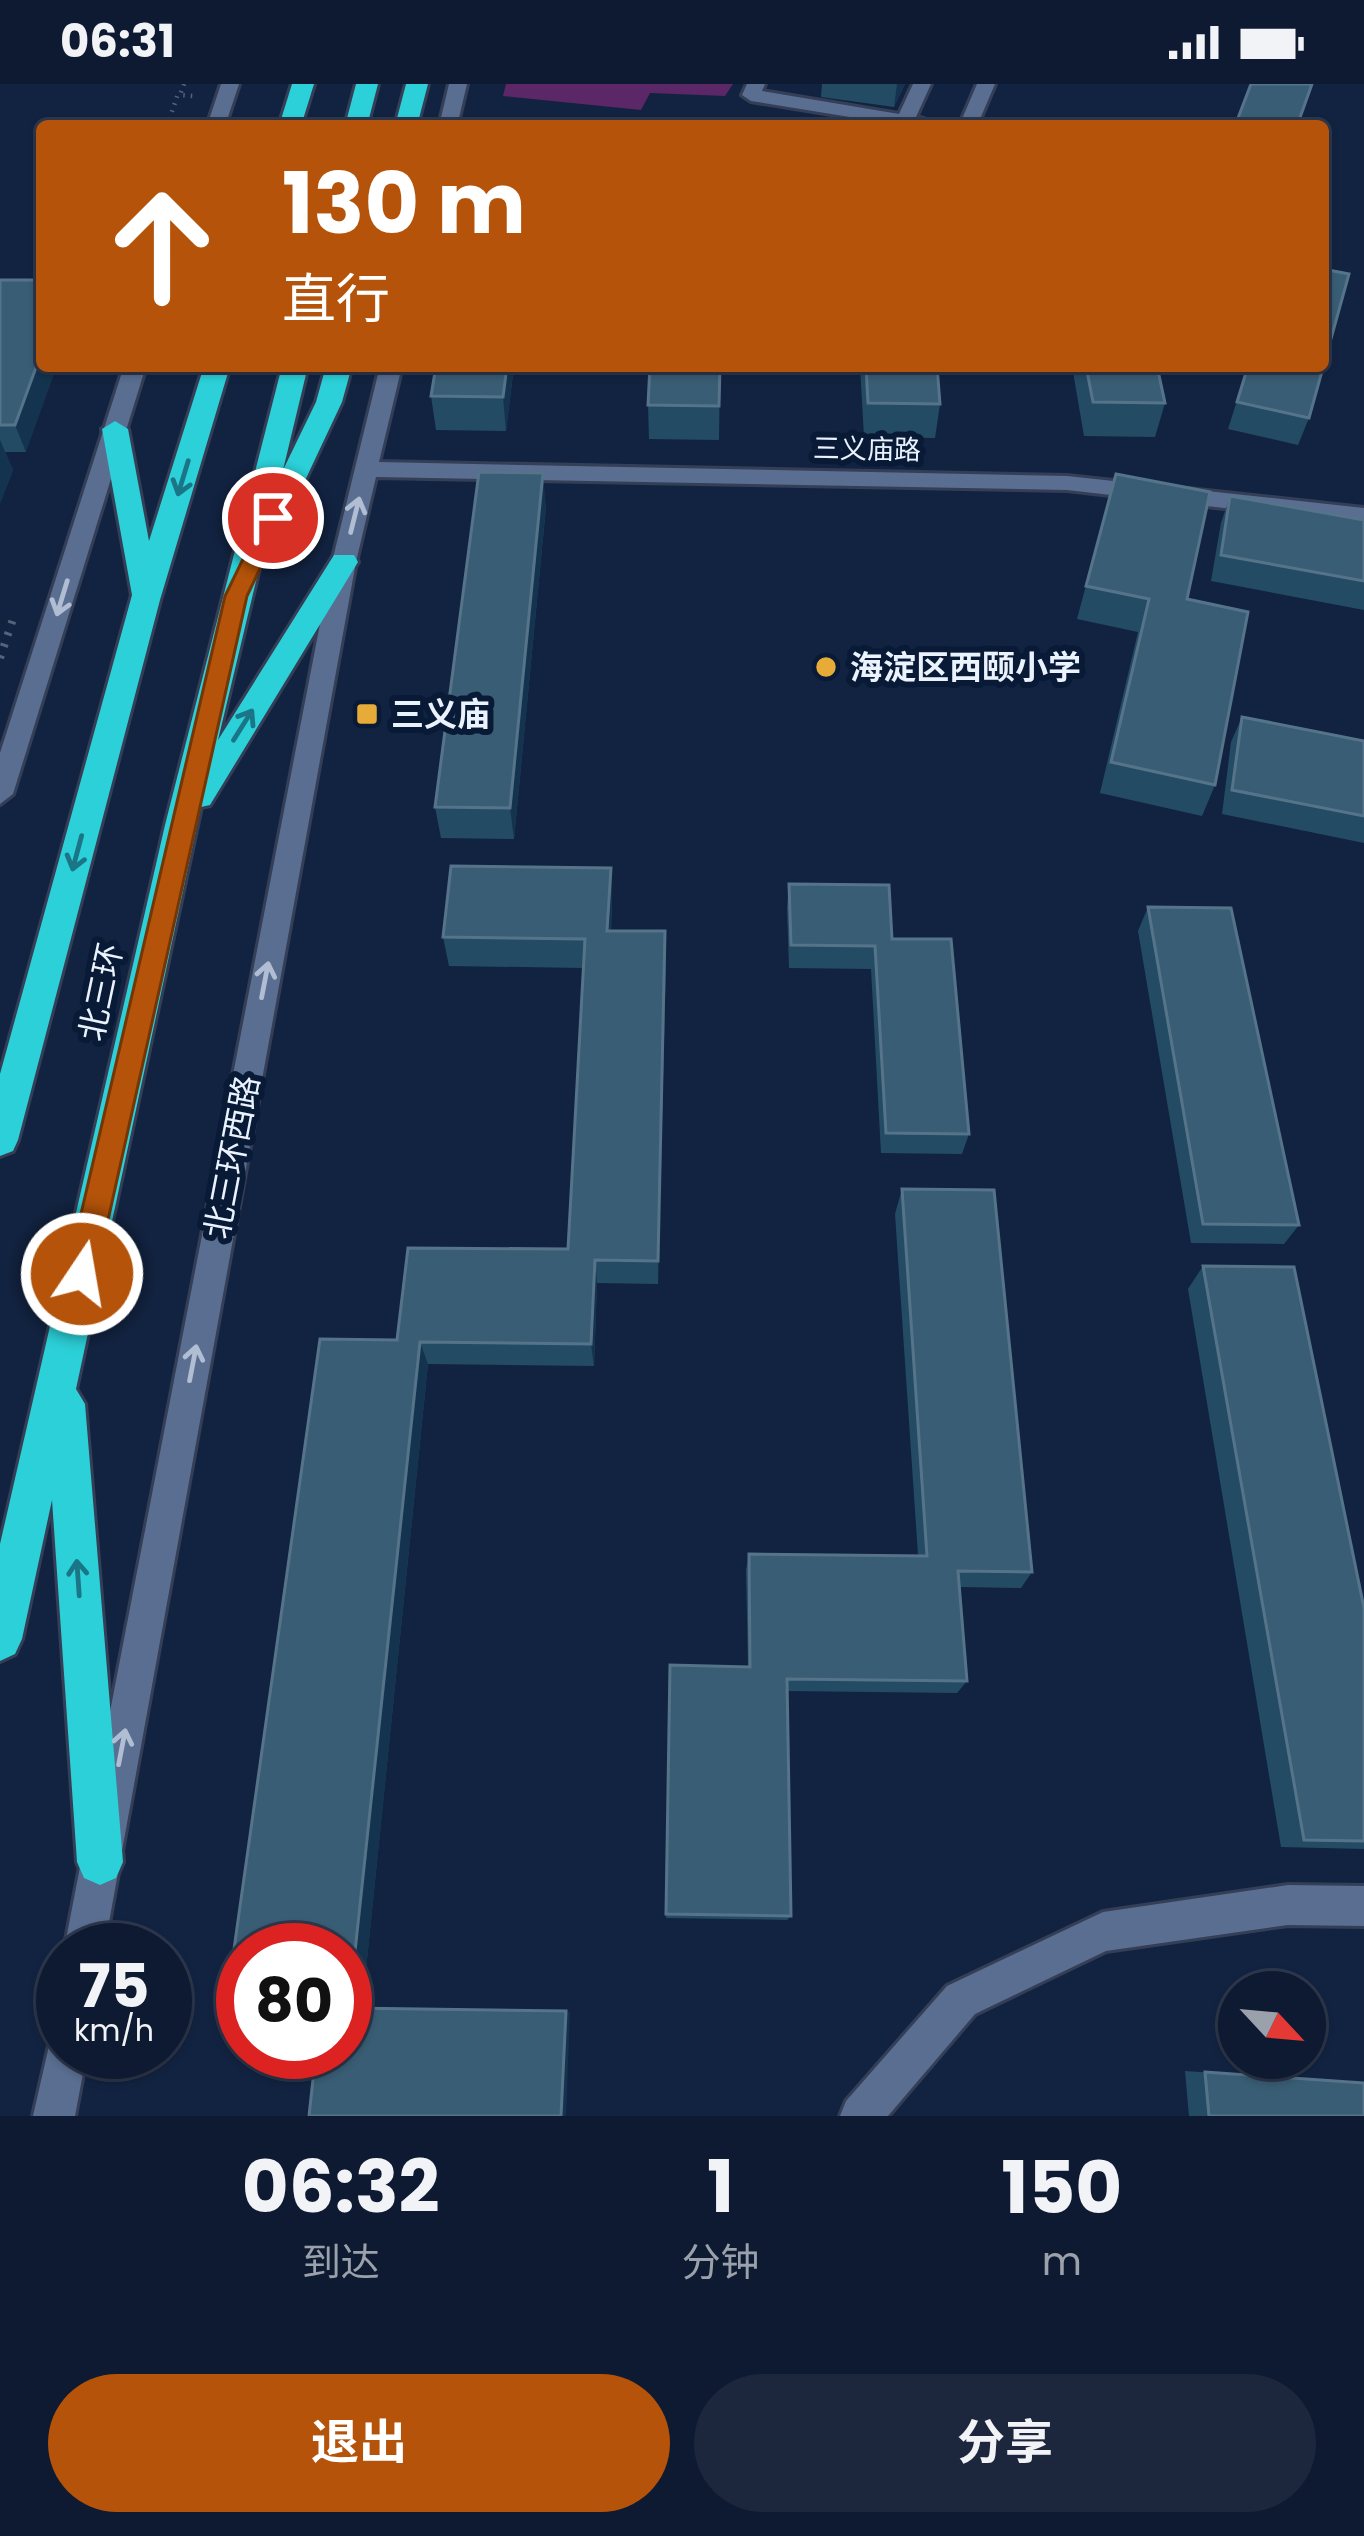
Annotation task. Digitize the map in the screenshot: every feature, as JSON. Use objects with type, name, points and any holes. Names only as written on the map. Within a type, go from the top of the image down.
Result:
[{"type":"highway","points":[[292,120],[303,84]]},
{"type":"highway","points":[[358,120],[367,84]]},
{"type":"highway","points":[[408,120],[417,84]]},
{"type":"highway","name":"北三环","points":[[0,1140],[145,600],[215,372]]},
{"type":"highway","name":"北三环","points":[[0,1639],[181,825],[293,372]]},
{"type":"highway","points":[[236,596],[329,402],[337,372]]},
{"type":"highway","points":[[115,429],[145,600]]},
{"type":"highway","points":[[181,825],[344,562]]},
{"type":"highway","points":[[0,1090],[23,1052]]},
{"type":"highway","points":[[62,1364],[100,1862]]},
{"type":"street","points":[[218,120],[230,84]]},
{"type":"street","points":[[449,120],[458,84]]},
{"type":"street","points":[[754,89],[905,120],[922,84]]},
{"type":"street","points":[[971,120],[986,84]]},
{"type":"street","points":[[0,794],[133,372]]},
{"type":"street","name":"北三环西路","points":[[89,1923],[344,562],[390,372]]},
{"type":"street","name":"三义庙路","points":[[366,469],[1067,483],[1364,516]]},
{"type":"street","points":[[861,2116],[961,2000],[1103,1932],[1288,1905],[1364,1906]]},
{"type":"street","points":[[54,2116],[61,2079]]},
{"type":"path","points":[[169,120],[181,84]]},
{"type":"shaded area","points":[[506,84],[733,84],[725,96],[650,93],[641,110],[503,96]]},
{"type":"building","points":[[1251,84],[1312,84],[1299,120],[1237,120]]},
{"type":"building","points":[[1329,270],[1349,274],[1329,346]]},
{"type":"building","points":[[0,280],[36,280],[36,367],[15,425],[0,425]]},
{"type":"building","points":[[435,372],[506,372],[503,397],[431,396]]},
{"type":"building","points":[[650,372],[720,372],[719,406],[648,405]]},
{"type":"building","points":[[866,372],[937,372],[940,404],[868,403]]},
{"type":"building","points":[[1087,372],[1158,372],[1165,403],[1093,402]]},
{"type":"building","points":[[1246,372],[1322,372],[1309,418],[1237,402]]},
{"type":"building","points":[[479,472],[543,473],[510,808],[435,807]]},
{"type":"building","points":[[1116,474],[1210,492],[1187,599],[1248,612],[1215,785],[1111,762],[1149,599],[1086,586]]},
{"type":"building","points":[[1230,496],[1364,520],[1364,581],[1221,555]]},
{"type":"building","points":[[1242,717],[1364,741],[1364,816],[1232,790]]},
{"type":"building","points":[[451,866],[611,868],[607,931],[665,931],[658,1261],[595,1260],[591,1344],[420,1342],[358,1923],[238,1923],[320,1339],[397,1340],[408,1248],[568,1249],[585,939],[443,937]]},
{"type":"building","points":[[789,884],[889,885],[892,939],[951,939],[969,1134],[886,1133],[875,946],[791,945]]},
{"type":"building","points":[[1148,907],[1231,908],[1299,1225],[1203,1224]]},
{"type":"building","points":[[902,1189],[994,1190],[1032,1572],[958,1571],[967,1681],[787,1679],[791,1916],[666,1914],[670,1665],[750,1667],[749,1554],[927,1556]]},
{"type":"building","points":[[1203,1266],[1294,1267],[1364,1608],[1364,1841],[1304,1840]]},
{"type":"building","points":[[372,2008],[566,2011],[561,2116],[309,2116],[313,2079],[372,2079]]},
{"type":"building","points":[[1205,2072],[1218,2073],[1218,2079],[1364,2083],[1364,2116],[1209,2116]]},
{"type":"place","name":"海淀区西颐小学","points":[[826,667]]},
{"type":"place","name":"三义庙","points":[[367,714]]},
{"type":"route","points":[[82,1274],[236,596],[273,518]]}]
